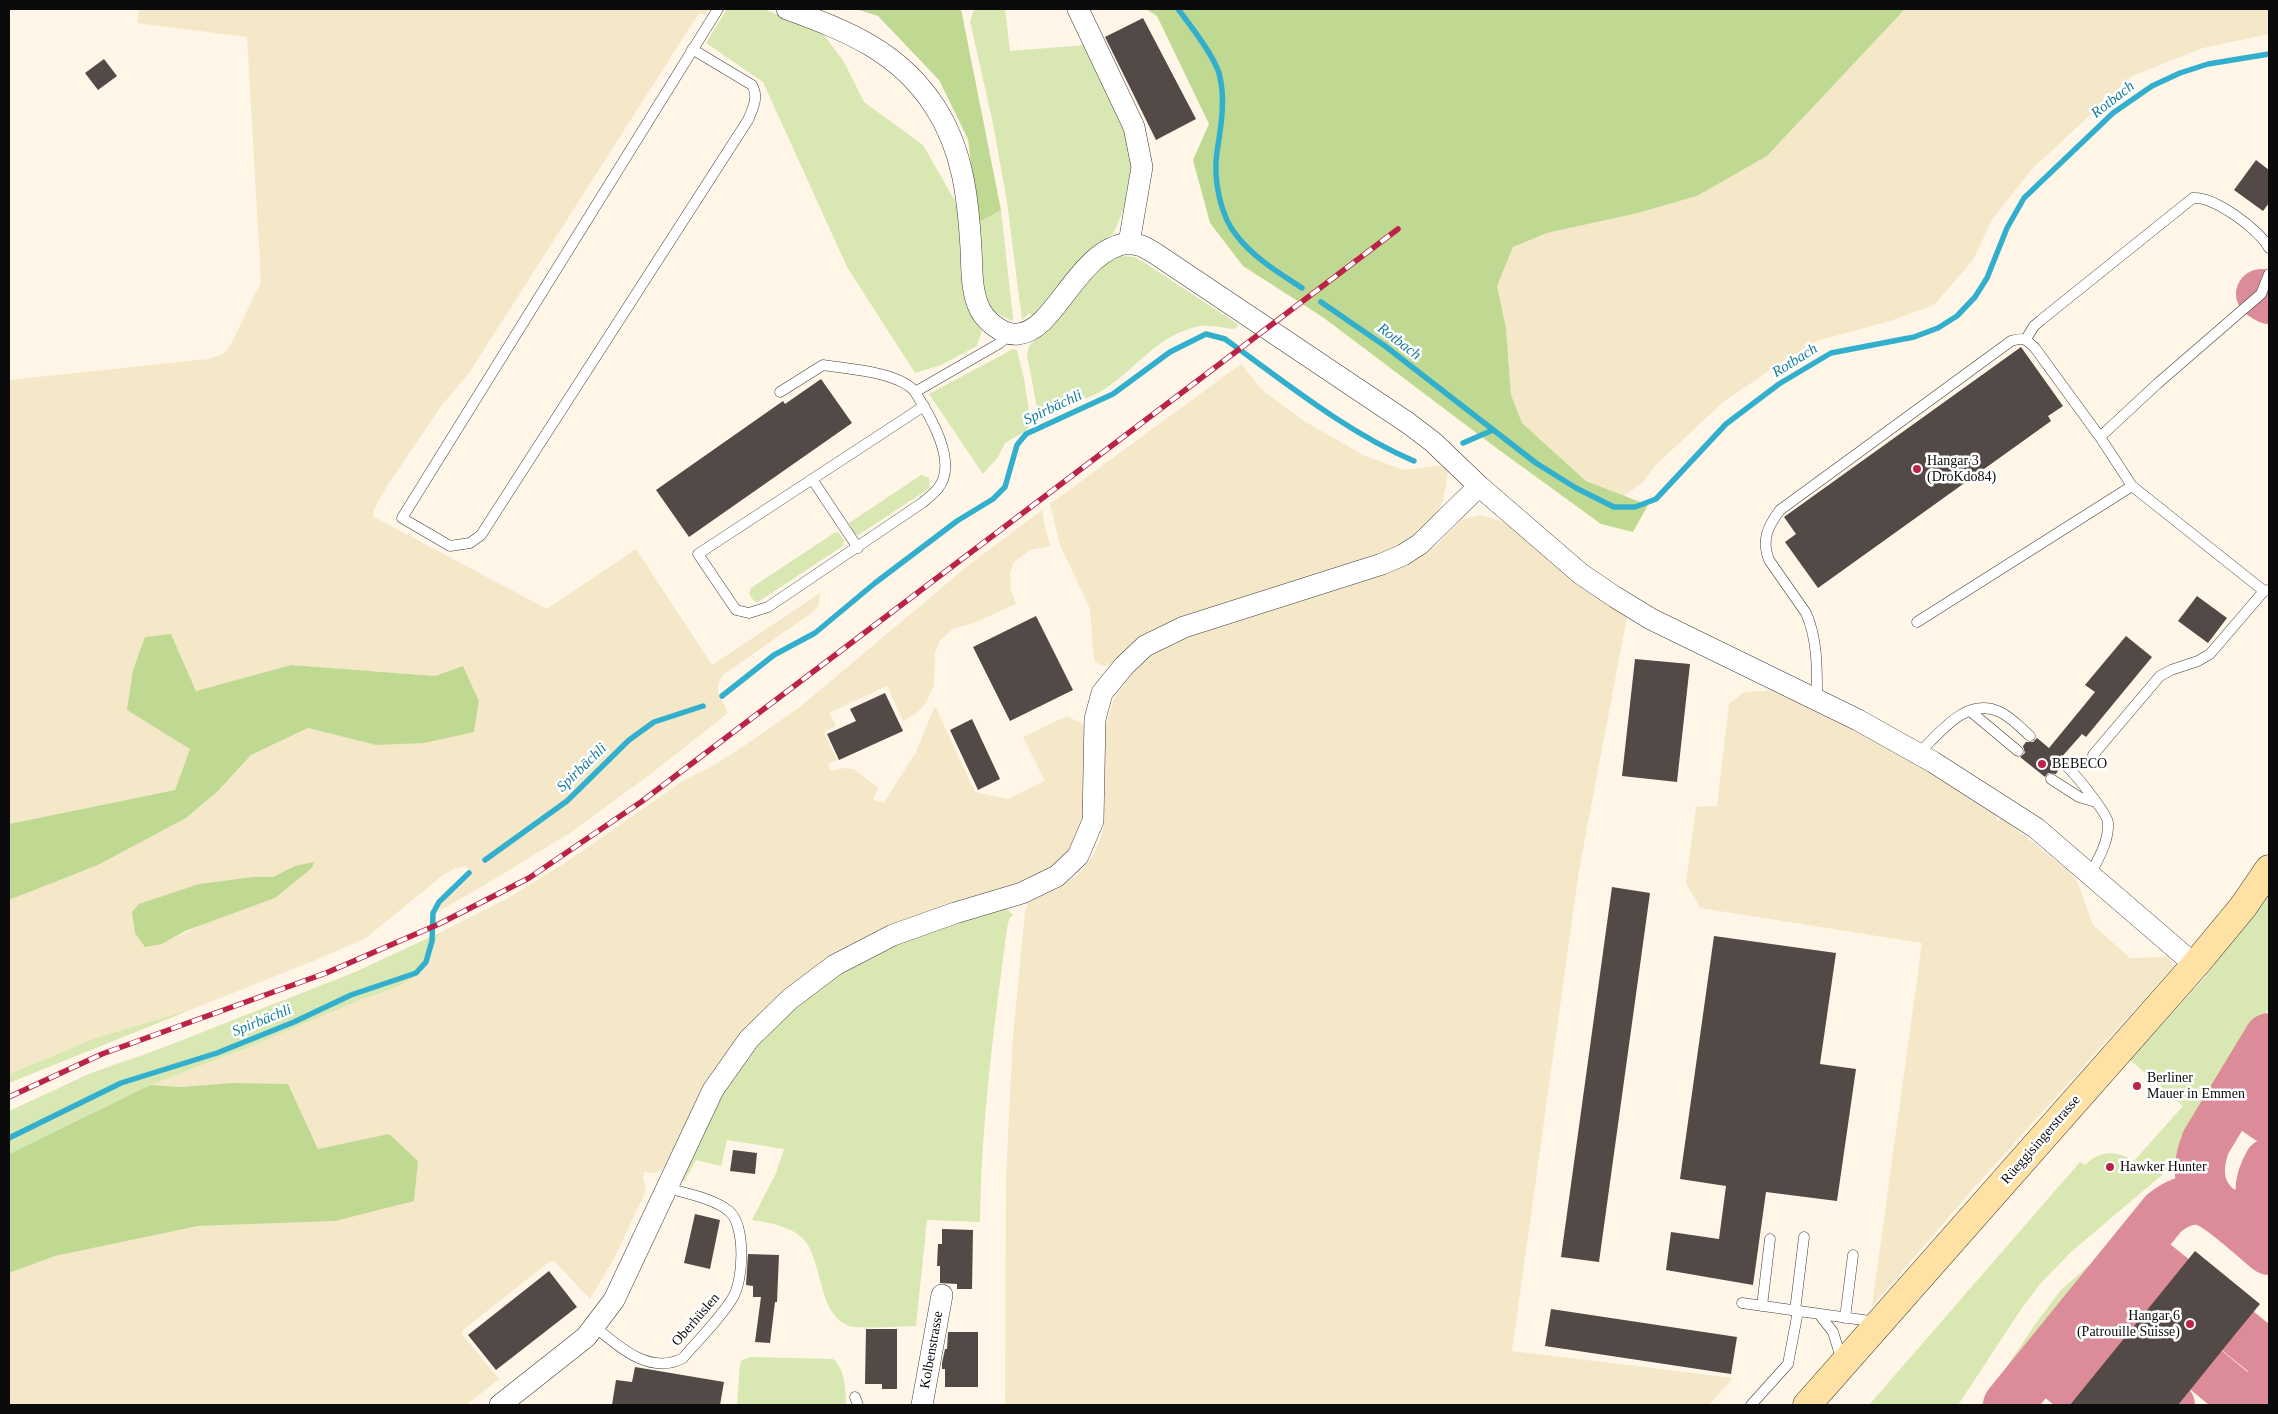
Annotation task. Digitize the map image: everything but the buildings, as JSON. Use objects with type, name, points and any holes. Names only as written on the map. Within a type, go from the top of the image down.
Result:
[{"type":"main road","name":"Rüeggisingerstrasse","points":[[1807,1405],[2195,965],[2243,907],[2269,869]]},
{"type":"street","points":[[786,9],[864,41],[886,54],[905,69],[935,106],[948,128],[961,166],[968,205],[977,304],[985,318],[994,326],[1010,334],[1019,334],[1038,325],[1093,260],[1106,249],[1129,244],[1142,246],[1408,423],[1433,442],[1479,486],[1581,574],[1615,597],[1651,619],[1817,700],[1919,753],[2036,828],[2195,965]]},
{"type":"street","points":[[1078,9],[1134,127],[1142,167],[1129,244]]},
{"type":"street","points":[[500,1405],[586,1337],[614,1300],[714,1090],[750,1039],[790,999],[835,964],[893,935],[954,913],[1022,894],[1057,876],[1078,856],[1093,821],[1095,719],[1102,693],[1124,666],[1145,646],[1184,627],[1382,564],[1403,555],[1420,544],[1479,486]]},
{"type":"street","name":"Kolbenstrasse","points":[[922,1405],[942,1294]]},
{"type":"lane","points":[[692,50],[752,85],[756,92],[755,103],[748,120],[481,535],[470,543],[450,546],[402,518],[692,50],[718,9]]},
{"type":"lane","points":[[2026,339],[2034,326],[2041,320],[2194,198],[2202,197],[2222,207],[2264,238],[2269,248]]},
{"type":"lane","points":[[2100,437],[2157,384],[2261,294],[2269,274]]},
{"type":"lane","points":[[915,392],[1000,343],[1010,334]]},
{"type":"lane","points":[[1817,700],[1817,667],[1810,623],[1806,613],[1769,560],[1765,551],[1767,530],[1780,510],[2011,341],[2020,338],[2026,339],[2035,348],[2100,437],[2132,486],[2267,590],[2210,654],[2198,661],[2171,670],[2160,676],[2093,755]]},
{"type":"lane","points":[[780,392],[823,365],[861,371],[902,381],[915,392],[924,406],[934,423],[946,464],[940,486],[922,503],[768,607],[749,613],[736,610],[698,554],[924,406]]},
{"type":"lane","points":[[812,479],[858,548]]},
{"type":"lane","points":[[1917,622],[2132,486]]},
{"type":"lane","points":[[1919,753],[1957,716],[1986,708],[2001,712],[2030,736]]},
{"type":"lane","points":[[1970,711],[2018,751]]},
{"type":"lane","points":[[2064,764],[2088,790],[2109,821],[2107,840],[2090,875]]},
{"type":"lane","points":[[2051,779],[2079,797],[2096,802]]},
{"type":"lane","name":"Oberhüslen","points":[[595,1326],[615,1344],[639,1359],[658,1363],[676,1361],[682,1358],[733,1298],[740,1281],[742,1242],[736,1220],[728,1211],[712,1202],[668,1188]]},
{"type":"lane","points":[[1751,1405],[1788,1364],[1797,1311],[1804,1237]]},
{"type":"lane","points":[[1762,1306],[1770,1239]]},
{"type":"lane","points":[[1845,1318],[1853,1255]]},
{"type":"lane","points":[[1742,1303],[1880,1322]]},
{"type":"lane","points":[[1819,1314],[1833,1332],[1840,1349],[1843,1364]]},
{"type":"shaded area","points":[[139,9],[709,9],[705,15],[699,13],[469,373],[442,405],[387,486],[373,511],[374,517],[547,609],[636,549],[712,665],[820,593],[818,606],[813,612],[723,675],[718,684],[718,693],[728,713],[652,773],[570,833],[483,886],[439,911],[439,907],[444,901],[472,875],[466,866],[456,868],[443,875],[366,938],[193,1009],[95,1038],[9,1074],[9,900],[98,865],[186,818],[218,791],[251,755],[308,728],[376,745],[474,732],[479,701],[463,666],[435,676],[291,665],[196,691],[171,634],[190,749],[175,790],[9,824],[9,380],[208,359],[223,354],[230,346],[261,282],[247,37],[137,23]],"holes":[[[312,868],[299,877],[162,944],[199,884],[252,877],[273,877]]]},
{"type":"shaded area","points":[[1905,9],[2269,9],[2269,34],[2203,48],[2132,76],[2031,170],[1992,220],[1973,260],[1934,305],[1890,321],[1817,341],[1777,365],[1722,403],[1655,466],[1643,482],[1624,496],[1586,481],[1522,423],[1511,396],[1506,328],[1497,286],[1513,247],[1547,233],[1638,213],[1697,196],[1767,156]]},
{"type":"shaded area","points":[[1241,364],[1262,390],[1304,421],[1365,456],[1404,470],[1443,465],[1448,472],[1443,501],[1435,516],[1415,536],[1399,546],[1140,637],[1110,665],[1104,666],[1097,663],[1094,660],[1090,609],[1060,545],[1050,504]]},
{"type":"shaded area","points":[[1042,510],[1051,546],[1030,550],[1014,562],[1010,573],[1011,590],[1016,604],[974,623],[953,629],[940,640],[935,652],[934,685],[926,703],[917,713],[903,721],[887,686],[829,713],[836,726],[824,732],[837,760],[829,763],[829,769],[833,771],[843,768],[854,769],[878,788],[873,800],[884,803],[916,752],[935,706],[975,792],[1008,799],[1045,781],[1023,737],[1067,716],[1085,725],[1087,760],[1081,833],[1070,853],[668,1165],[656,1173],[644,1172],[643,1179],[646,1187],[642,1200],[613,1260],[590,1299],[554,1261],[549,1262],[463,1330],[462,1334],[499,1379],[466,1405],[9,1405],[9,1273],[55,1256],[198,1226],[335,1221],[318,1149],[288,1084],[181,1087],[150,1085],[247,1048],[360,1000],[399,987],[428,963],[439,933],[508,898],[568,861],[684,780],[709,768],[741,748],[800,707],[970,564]]},
{"type":"shaded area","points":[[1481,515],[1506,523],[1627,617],[1579,870],[1512,1351],[1733,1378],[1709,1405],[1005,1405],[1006,1176],[1013,1036],[1025,912],[1028,903],[1059,888],[1080,873],[1094,854],[1103,832],[1105,796],[1103,745],[1106,724],[1114,699],[1131,675],[1147,658],[1165,647],[1190,635],[1390,569],[1421,556],[1438,544],[1461,520]]},
{"type":"shaded area","points":[[1776,690],[1877,739],[1997,814],[1995,817],[1998,821],[2002,818],[2071,873],[2078,883],[2093,925],[2130,958],[2162,957],[2168,955],[2173,967],[1973,1189],[1872,1306],[1922,943],[1700,908],[1686,883],[1696,807],[1717,806],[1729,704],[1744,692]]},
{"type":"green space","points":[[727,9],[764,9],[824,35],[844,62],[864,102],[923,145],[959,208],[972,315],[982,331],[977,346],[939,366],[915,373],[847,267],[763,82],[706,43]]},
{"type":"green space","points":[[856,9],[961,9],[1001,210],[978,223],[968,139],[939,80],[878,16]]},
{"type":"green space","points":[[974,9],[1005,9],[1010,51],[1085,45],[1129,141],[1131,169],[1124,209],[1113,234],[1098,244],[1033,316],[1029,313],[1022,320],[1007,202],[993,124],[970,21]]},
{"type":"green space","points":[[1146,9],[1905,9],[1767,156],[1697,196],[1638,213],[1547,233],[1513,247],[1497,286],[1506,328],[1511,395],[1522,423],[1586,481],[1648,505],[1633,532],[1601,524],[1324,318],[1243,266],[1210,223],[1193,160],[1209,124],[1157,16]]},
{"type":"green space","points":[[1001,210],[1012,321],[993,311],[985,300],[978,223]]},
{"type":"green space","points":[[1123,256],[1135,257],[1239,325],[1234,329],[1208,326],[1197,327],[1179,333],[1155,348],[1100,392],[1069,405],[1038,413],[1027,355],[1029,346],[1057,318],[1098,269]]},
{"type":"green space","points":[[1013,349],[1017,350],[1024,379],[1031,424],[1027,430],[1005,443],[998,457],[983,474],[929,394]]},
{"type":"green space","points":[[921,475],[929,478],[930,488],[859,535],[853,534],[849,523]]},
{"type":"green space","points":[[838,532],[844,540],[843,546],[758,602],[754,601],[749,594],[751,588]]},
{"type":"green space","points":[[171,634],[196,691],[291,665],[435,676],[463,666],[479,701],[474,732],[424,743],[376,745],[308,728],[251,755],[218,791],[186,818],[98,865],[9,900],[9,824],[175,790],[190,749],[127,710],[133,670],[145,637]]},
{"type":"green space","points":[[314,862],[312,868],[275,898],[185,931],[162,944],[145,947],[135,933],[132,912],[139,904],[199,884],[252,877],[273,877],[295,866]]},
{"type":"green space","points":[[2269,889],[2269,1008],[2184,1151],[2162,1175],[2071,1252],[2041,1283],[2022,1308],[1958,1405],[1869,1405],[2080,1162],[2085,1165],[2096,1156],[2108,1153],[2115,1153],[2134,1161],[2183,1106],[2130,1060],[2206,976]]},
{"type":"green space","points":[[1006,908],[1013,915],[1009,919],[1007,929],[989,1075],[983,1148],[980,1222],[927,1220],[916,1326],[869,1328],[847,1325],[838,1319],[831,1310],[811,1251],[805,1241],[788,1229],[752,1220],[776,1173],[784,1149],[727,1140],[721,1166],[696,1160],[684,1182],[681,1177],[726,1085],[760,1040],[801,1000],[848,967],[898,942]]},
{"type":"green space","points":[[439,933],[428,963],[419,974],[398,987],[360,1000],[247,1048],[150,1085],[9,1154],[9,1111],[91,1073],[162,1048],[355,972]]},
{"type":"green space","points":[[193,1009],[9,1083],[9,1074],[95,1038]]},
{"type":"green space","points":[[233,1083],[288,1084],[318,1149],[389,1134],[418,1161],[414,1201],[335,1221],[198,1226],[55,1256],[9,1273],[9,1154],[150,1085],[181,1087]]},
{"type":"green space","points":[[2136,1224],[1990,1405],[1981,1405],[2036,1323],[2061,1290]]},
{"type":"green space","points":[[751,1357],[833,1359],[842,1374],[846,1405],[737,1405],[740,1364],[742,1360]]},
{"type":"waterway","name":"Rotbach","points":[[1178,9],[1207,49],[1219,73],[1222,103],[1216,173],[1219,196],[1226,218],[1237,236],[1251,251],[1267,265],[1302,288]]},
{"type":"waterway","name":"Rotbach","points":[[1321,302],[1385,346],[1536,463],[1576,488],[1614,507],[1635,507],[1656,499],[1726,424],[1779,384],[1831,353],[1914,337],[1938,328],[1957,316],[1975,297],[1987,278],[2007,228],[2024,198],[2113,113],[2152,86],[2180,73],[2208,64],[2269,54]]},
{"type":"waterway","name":"Spirbächli","points":[[722,696],[774,655],[815,633],[875,583],[957,521],[993,499],[1005,487],[1017,445],[1026,434],[1113,394],[1170,352],[1206,334],[1225,339],[1340,421],[1364,436],[1414,461]]},
{"type":"waterway","points":[[1463,443],[1493,430]]},
{"type":"waterway","name":"Spirbächli","points":[[485,860],[567,801],[629,740],[654,722],[703,706]]},
{"type":"waterway","name":"Spirbächli","points":[[9,1138],[121,1083],[217,1053],[294,1022],[351,995],[416,973],[426,962],[432,941],[433,913],[439,902],[469,873]]},
{"type":"taxiway","points":[[2261,294],[2269,299]]},
{"type":"taxiway","points":[[2216,1207],[2205,1193],[2200,1177],[2203,1151],[2206,1142],[2269,1038]]},
{"type":"taxiway","points":[[2244,1081],[2244,1094],[2249,1104],[2269,1119]]},
{"type":"taxiway","points":[[2269,1163],[2265,1170],[2260,1190],[2262,1204],[2269,1218]]},
{"type":"taxiway","points":[[2008,1405],[2164,1213],[2172,1207],[2190,1200],[2200,1200],[2208,1203],[2226,1214],[2269,1250]]},
{"type":"taxiway","points":[[2147,1235],[2143,1244],[2145,1256],[2269,1356]]},
{"type":"taxiway","points":[[2116,1273],[2112,1282],[2114,1294],[2235,1394],[2248,1398],[2265,1395]]},
{"type":"taxiway","points":[[2085,1311],[2081,1321],[2083,1332],[2170,1405]]},
{"type":"taxiway","points":[[2053,1350],[2049,1359],[2052,1371],[2093,1405]]},
{"type":"railway","points":[[9,1097],[102,1054],[326,973],[439,924],[529,878],[641,802],[1398,229]]},
{"type":"place","name":"Hangar 3 (DroKdo84)","points":[[1917,469]]},
{"type":"place","name":"BEBECO","points":[[2042,764]]},
{"type":"place","name":"Berliner Mauer in Emmen","points":[[2137,1086]]},
{"type":"place","name":"Hawker Hunter","points":[[2110,1167]]},
{"type":"place","name":"Hangar 6 (Patrouille Suisse)","points":[[2190,1324]]}]
